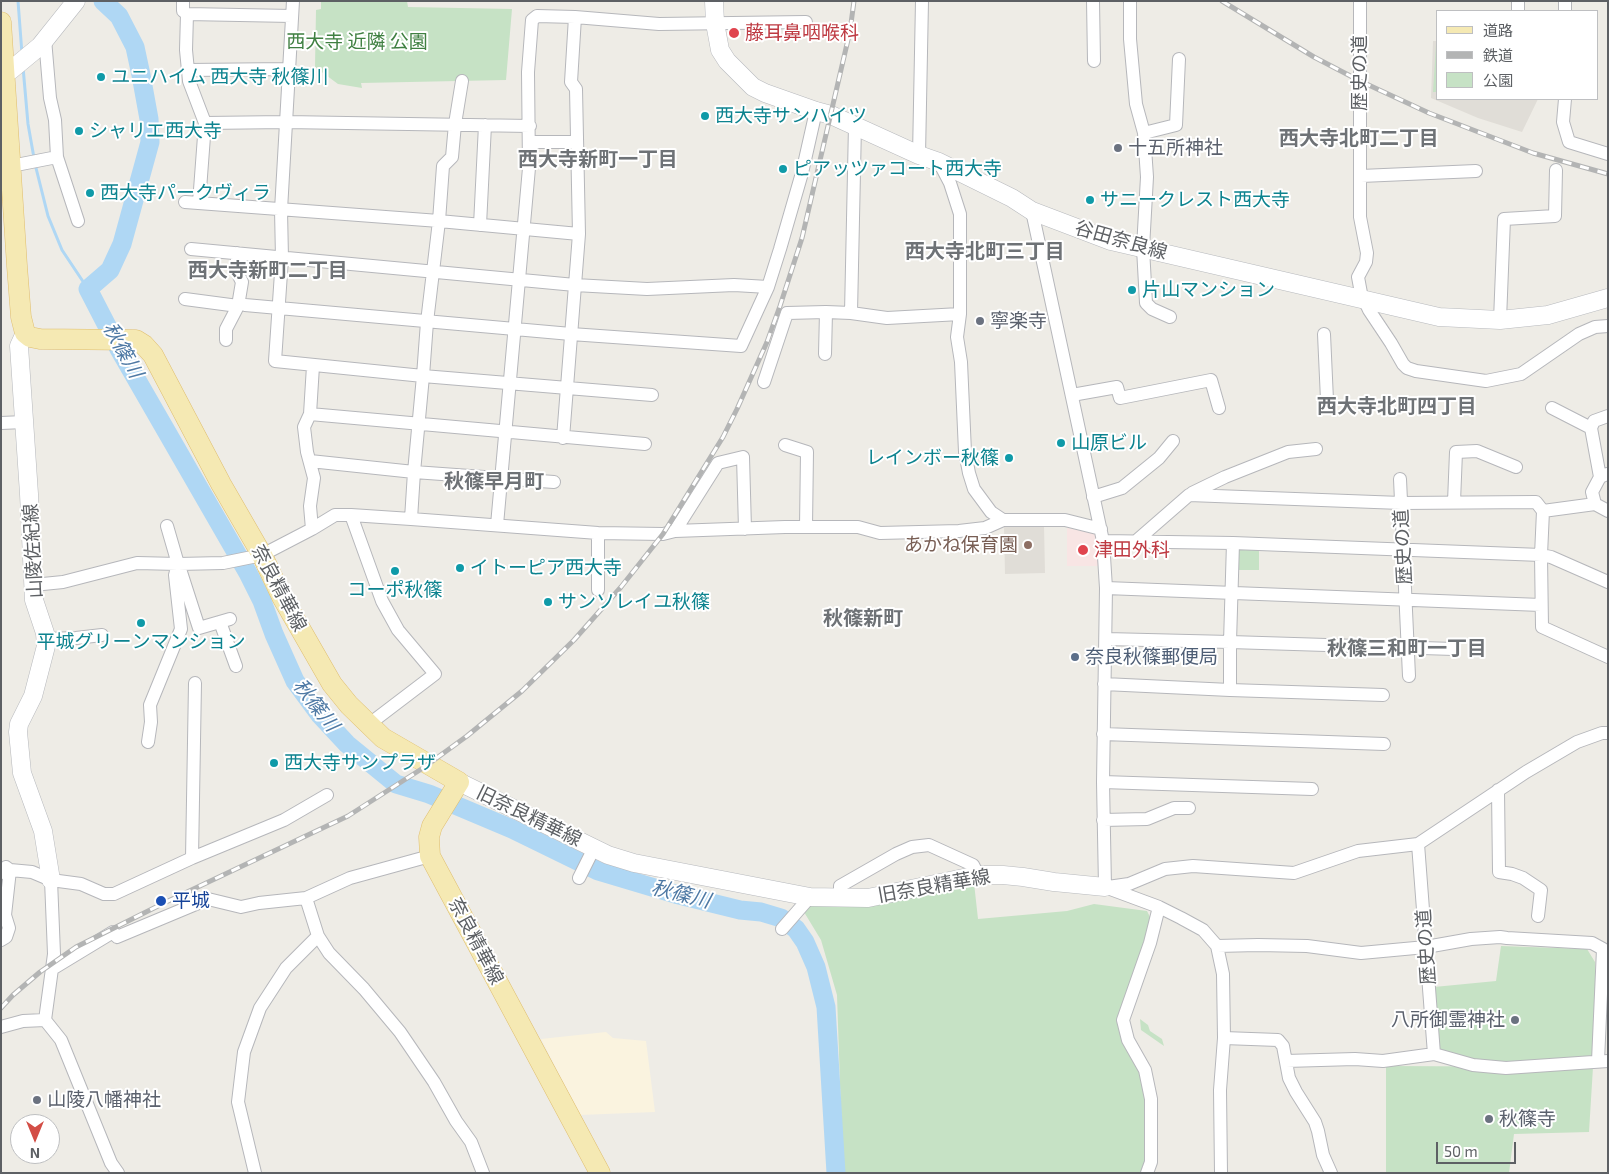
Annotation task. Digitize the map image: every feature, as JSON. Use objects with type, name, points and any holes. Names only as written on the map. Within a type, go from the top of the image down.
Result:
[{"type":"main road","points":[[6,71],[43,43],[76,1]]},
{"type":"main road","name":"谷田奈良線","points":[[714,1],[715,23],[720,50],[726,61],[753,87],[816,111],[826,112],[919,155],[939,162],[1032,210],[1111,241],[1439,317],[1500,320],[1548,315],[1608,298]]},
{"type":"main road","points":[[1,22],[18,165],[21,317],[25,333]]},
{"type":"main road","name":"奈良精華線","points":[[25,333],[30,337],[40,339],[136,340],[144,345],[153,355],[259,555],[332,684],[348,705],[383,738],[457,786],[432,826],[429,837],[430,856],[600,1173]]},
{"type":"main road","name":"山陵佐紀線","points":[[25,333],[19,346],[34,600],[45,633],[46,646],[33,696],[19,724],[18,732],[22,773],[43,831],[51,880]]},
{"type":"main road","name":"旧奈良精華線","points":[[457,786],[608,855],[634,863],[810,897],[868,898],[978,875],[1003,875],[1105,887]]},
{"type":"street","points":[[292,1],[281,210],[282,258],[275,362],[652,395]]},
{"type":"street","points":[[919,155],[922,1]]},
{"type":"street","points":[[1093,1],[1094,61]]},
{"type":"street","points":[[1130,1],[1130,39],[1136,104],[1144,133],[1147,177],[1143,248],[1146,303],[1152,309],[1170,317]]},
{"type":"street","name":"歴史の道","points":[[1360,1],[1360,217],[1367,253],[1366,262],[1358,278],[1361,293],[1369,310],[1403,364],[1407,368],[1486,381],[1521,374],[1579,334],[1595,326],[1608,326]]},
{"type":"street","points":[[199,203],[205,123],[188,70],[185,8],[292,16]]},
{"type":"street","points":[[497,525],[530,168],[528,72],[532,20],[538,16],[659,24],[806,22]]},
{"type":"street","points":[[563,438],[579,234],[576,90],[571,82],[575,17]]},
{"type":"street","points":[[43,43],[50,98],[55,120],[57,157],[78,221]]},
{"type":"street","points":[[1144,133],[1176,125],[1179,59]]},
{"type":"street","points":[[188,70],[289,69]]},
{"type":"street","points":[[411,519],[427,322],[439,221],[443,166],[452,157],[462,81]]},
{"type":"street","points":[[1565,100],[1563,122],[1569,142],[1608,154]]},
{"type":"street","points":[[185,299],[242,306],[514,330],[741,346],[768,287],[802,174],[816,111]]},
{"type":"street","points":[[205,123],[286,122],[530,126]]},
{"type":"street","points":[[480,225],[484,125]]},
{"type":"street","points":[[851,313],[855,125]]},
{"type":"street","points":[[530,142],[576,142]]},
{"type":"street","points":[[18,165],[57,157]]},
{"type":"street","points":[[939,162],[950,183],[960,214],[960,314],[958,337],[965,452],[974,489],[991,512],[1003,520]]},
{"type":"street","points":[[1500,320],[1504,218],[1555,216],[1556,170]]},
{"type":"street","points":[[1361,176],[1476,171]]},
{"type":"street","points":[[185,202],[439,221],[579,234]]},
{"type":"street","points":[[1032,210],[1102,535],[1106,588],[1103,734],[1105,887],[1129,884],[1165,869],[1193,866],[1294,873],[1358,851],[1419,843],[1498,790],[1577,742],[1602,733],[1608,733]]},
{"type":"street","points":[[191,249],[575,285],[646,289],[734,285],[768,287]]},
{"type":"street","points":[[226,340],[226,329],[242,306],[242,282],[237,272],[237,254]]},
{"type":"street","points":[[825,354],[826,312]]},
{"type":"street","points":[[764,382],[787,313],[851,313],[887,318],[960,314]]},
{"type":"street","points":[[1324,334],[1327,400]]},
{"type":"street","points":[[312,529],[310,506],[314,478],[307,452],[304,427],[310,414],[313,366]]},
{"type":"street","points":[[1072,395],[1117,388],[1120,398],[1211,380],[1219,408]]},
{"type":"street","points":[[1552,408],[1591,428]]},
{"type":"street","points":[[310,414],[645,444]]},
{"type":"street","points":[[1595,504],[1592,492],[1604,475],[1591,428],[1594,421],[1608,416]]},
{"type":"street","points":[[1,422],[24,422]]},
{"type":"street","points":[[1093,497],[1122,488],[1159,458],[1173,442]]},
{"type":"street","points":[[785,445],[807,452],[806,527]]},
{"type":"street","points":[[1135,542],[1189,495],[1225,477],[1288,452],[1316,449]]},
{"type":"street","points":[[1454,502],[1456,452],[1477,451],[1516,466]]},
{"type":"street","points":[[675,531],[718,463],[743,457],[745,529]]},
{"type":"street","points":[[310,461],[414,472],[554,482]]},
{"type":"street","name":"歴史の道","points":[[1400,479],[1409,676]]},
{"type":"street","points":[[1189,495],[1400,502],[1536,502],[1543,511],[1541,555],[1542,627],[1608,657]]},
{"type":"street","points":[[1543,511],[1595,504],[1608,511]]},
{"type":"street","points":[[33,585],[63,582],[136,563],[222,562],[259,555],[312,529],[335,515],[598,533],[663,534],[675,531],[806,527],[858,527],[880,533],[958,532],[985,528],[1003,520],[1065,520],[1102,535],[1135,542],[1541,555],[1551,557],[1608,582]]},
{"type":"street","points":[[351,515],[382,601],[398,630],[435,674],[368,725]]},
{"type":"street","points":[[168,526],[198,628],[225,620],[236,666]]},
{"type":"street","points":[[598,533],[598,590]]},
{"type":"street","points":[[1230,690],[1233,544]]},
{"type":"street","points":[[148,742],[151,722],[150,705],[181,629],[175,575],[178,564]]},
{"type":"street","points":[[1106,588],[1541,605]]},
{"type":"street","points":[[45,639],[102,635]]},
{"type":"street","points":[[1106,639],[1454,649]]},
{"type":"street","points":[[192,858],[195,683]]},
{"type":"street","points":[[1104,684],[1383,695]]},
{"type":"street","points":[[1103,734],[1384,744]]},
{"type":"street","points":[[1103,782],[1312,789]]},
{"type":"street","points":[[1498,790],[1499,872],[1523,878],[1541,890],[1538,916]]},
{"type":"street","points":[[1,940],[6,937],[9,928],[5,914],[4,869],[32,872],[51,880],[81,884],[104,894],[114,894],[192,858],[284,820],[327,795]]},
{"type":"street","points":[[1103,820],[1147,819],[1174,808],[1189,808]]},
{"type":"street","name":"歴史の道","points":[[1419,843],[1434,1054]]},
{"type":"street","points":[[840,898],[840,886],[912,847],[929,845],[973,865],[978,875]]},
{"type":"street","points":[[579,878],[594,848]]},
{"type":"street","points":[[52,969],[113,932],[117,938],[208,899],[241,907],[259,902],[306,898],[350,878],[430,856]]},
{"type":"street","points":[[51,880],[54,954],[45,1020],[62,1040],[111,1163],[118,1173]]},
{"type":"street","name":"旧奈良精華線","points":[[1105,887],[1159,907],[1203,930],[1217,946]]},
{"type":"street","points":[[782,929],[810,897]]},
{"type":"street","points":[[306,898],[318,936],[329,953],[364,989],[400,1032],[471,1142],[483,1173]]},
{"type":"street","points":[[1147,1173],[1150,1162],[1151,1099],[1145,1070],[1128,1040],[1123,1020],[1150,944],[1159,907]]},
{"type":"street","points":[[255,1173],[238,1102],[244,1052],[260,1008],[286,968],[318,936]]},
{"type":"street","points":[[1221,1173],[1220,1090],[1224,1038],[1222,974],[1217,946],[1307,946],[1361,953],[1500,937],[1592,943],[1605,950],[1603,1061],[1506,1068],[1473,1065],[1434,1054],[1384,1061],[1355,1059],[1335,1061],[1286,1060]]},
{"type":"street","points":[[1,1027],[23,1021],[45,1020]]},
{"type":"street","points":[[1224,1038],[1278,1040],[1283,1046],[1290,1078],[1318,1131],[1323,1155],[1331,1173]]},
{"type":"shaded area","points":[[1433,41],[1436,41],[1436,100],[1538,100],[1522,132],[1478,118],[1431,98]]},
{"type":"shaded area","points":[[1044,525],[1045,573],[1005,574],[1004,526]]},
{"type":"shaded area","name":"津田外科","points":[[1067,528],[1099,534],[1099,566],[1067,566]]},
{"type":"shaded area","points":[[606,1032],[613,1038],[646,1041],[655,1112],[580,1115],[541,1039]]},
{"type":"green space","name":"西大寺 近隣 公園","points":[[321,1],[407,1],[408,7],[512,9],[506,80],[361,83],[362,88],[338,84],[315,67],[316,10],[321,9]]},
{"type":"green space","points":[[1436,44],[1436,92],[1433,92]]},
{"type":"green space","points":[[1236,549],[1259,550],[1259,570],[1235,570]]},
{"type":"green space","points":[[974,883],[978,919],[1067,911],[1094,904],[1147,911],[1150,917],[1151,928],[1119,1019],[1141,1071],[1148,1100],[1149,1134],[1143,1173],[843,1173],[837,995],[821,940],[804,912],[809,902]]},
{"type":"green space","name":"八所御霊神社","points":[[1501,946],[1587,949],[1595,962],[1595,1060],[1474,1062],[1437,1053],[1434,987],[1496,981]]},
{"type":"green space","points":[[1140,1019],[1148,1025],[1150,1031],[1162,1039],[1164,1046],[1141,1030]]},
{"type":"green space","name":"秋篠寺","points":[[1386,1066],[1593,1067],[1589,1132],[1514,1134],[1509,1173],[1386,1173]]},
{"type":"waterway","points":[[18,1],[22,54]]},
{"type":"waterway","name":"秋篠川","points":[[103,1],[119,16],[135,47],[149,119],[150,142],[122,244],[110,270],[88,289],[119,349],[248,573],[262,601],[295,681],[320,715],[347,744],[396,784],[429,794],[512,829],[598,871],[675,894],[740,910],[761,912],[781,918],[796,929],[805,942],[816,967],[826,1007],[836,1173]]},
{"type":"waterway","points":[[23,67],[28,124],[34,158]]},
{"type":"waterway","points":[[35,164],[48,216],[62,250],[88,289]]},
{"type":"railway","points":[[1,1008],[40,972],[76,947],[348,816],[423,768],[467,736],[522,691],[574,640],[621,587],[663,534],[723,437],[767,342],[802,238],[850,31],[854,1]]},
{"type":"railway","points":[[1222,1],[1314,57],[1429,113],[1533,153],[1608,174]]},
{"type":"place","name":"藤耳鼻咽喉科","points":[[734,33]]},
{"type":"place","name":"ユニハイム 西大寺 秋篠川","points":[[101,77]]},
{"type":"place","name":"西大寺サンハイツ","points":[[705,116]]},
{"type":"place","name":"シャリエ西大寺","points":[[79,131]]},
{"type":"place","name":"十五所神社","points":[[1118,148]]},
{"type":"place","name":"ピアッツァコート西大寺","points":[[783,169]]},
{"type":"place","name":"西大寺パークヴィラ","points":[[90,193]]},
{"type":"place","name":"サニークレスト西大寺","points":[[1090,200]]},
{"type":"place","name":"片山マンション","points":[[1132,290]]},
{"type":"place","name":"寧楽寺","points":[[980,321]]},
{"type":"place","name":"山原ビル","points":[[1061,443]]},
{"type":"place","name":"レインボー秋篠","points":[[1009,458]]},
{"type":"place","name":"あかね保育園","points":[[1028,545]]},
{"type":"place","name":"津田外科","points":[[1083,550]]},
{"type":"place","name":"イトーピア西大寺","points":[[460,568]]},
{"type":"place","name":"コーポ秋篠","points":[[395,571]]},
{"type":"place","name":"サンソレイユ秋篠","points":[[548,602]]},
{"type":"place","name":"平城グリーンマンション","points":[[141,623]]},
{"type":"place","name":"奈良秋篠郵便局","points":[[1075,657]]},
{"type":"place","name":"西大寺サンプラザ","points":[[274,763]]},
{"type":"place","name":"平城","points":[[161,901]]},
{"type":"place","name":"八所御霊神社","points":[[1515,1020]]},
{"type":"place","name":"山陵八幡神社","points":[[37,1100]]},
{"type":"place","name":"秋篠寺","points":[[1489,1119]]},
{"type":"district","name":"西大寺北町二丁目","points":[[1359,138]]},
{"type":"district","name":"西大寺新町一丁目","points":[[598,159]]},
{"type":"district","name":"西大寺北町三丁目","points":[[985,251]]},
{"type":"district","name":"西大寺新町二丁目","points":[[268,270]]},
{"type":"district","name":"西大寺北町四丁目","points":[[1397,406]]},
{"type":"district","name":"秋篠早月町","points":[[494,481]]},
{"type":"district","name":"秋篠新町","points":[[863,618]]},
{"type":"district","name":"秋篠三和町一丁目","points":[[1407,648]]}]
